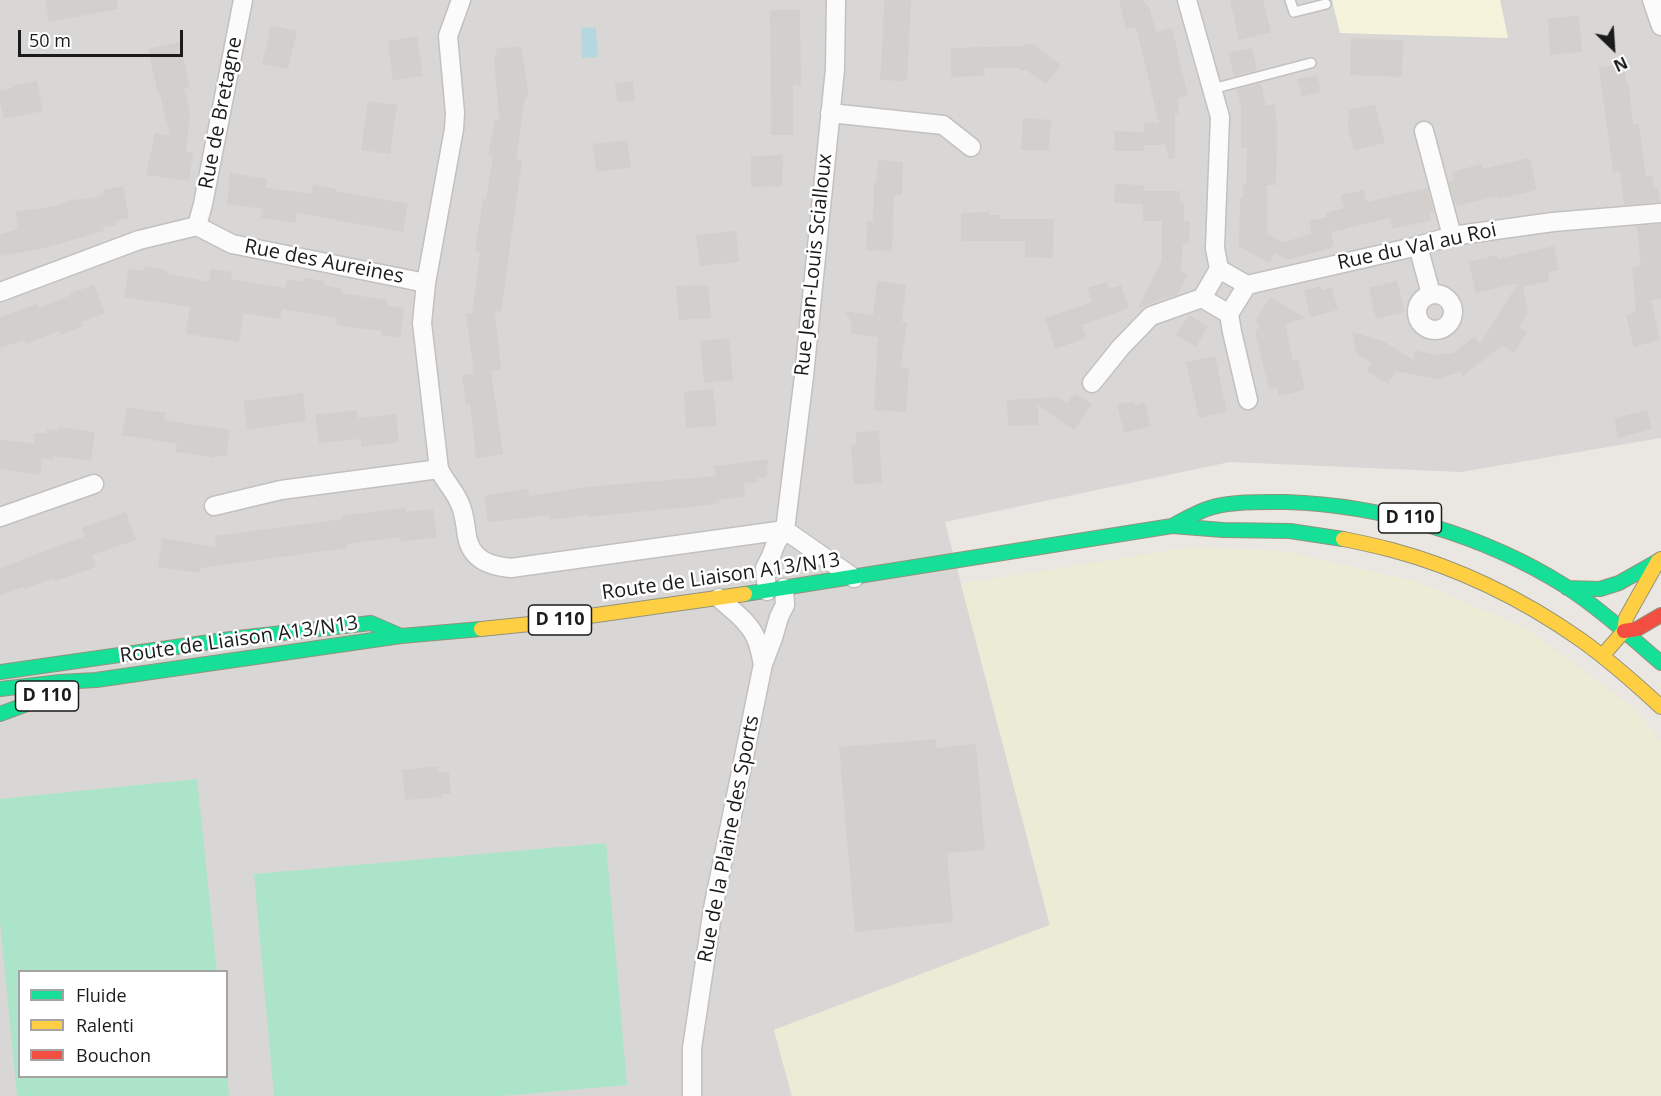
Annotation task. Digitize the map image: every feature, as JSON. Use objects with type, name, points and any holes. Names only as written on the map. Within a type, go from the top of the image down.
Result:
[{"type":"main road","name":"D 110","points":[[1172,526],[1209,507],[1252,502],[1293,501],[1409,518],[1468,538],[1514,558],[1567,588],[1624,631],[1661,663]]},
{"type":"main road","name":"Route de Liaison A13/N13","points":[[96,680],[401,636],[540,623],[719,598],[1172,526]]},
{"type":"main road","name":"D 110","points":[[1172,526],[1212,530],[1290,531],[1398,551],[1497,589],[1603,655],[1661,707]]},
{"type":"main road","name":"D 110","points":[[1567,588],[1600,589],[1619,583],[1659,560]]},
{"type":"main road","name":"D 110","points":[[1603,655],[1624,631],[1626,618],[1659,560]]},
{"type":"main road","name":"D 110","points":[[1624,631],[1637,629],[1661,615]]},
{"type":"main road","name":"D 110","points":[[0,672],[238,638],[371,623],[401,636]]},
{"type":"main road","name":"D 110","points":[[0,714],[34,700],[96,680]]},
{"type":"main road","points":[[0,689],[96,680]]},
{"type":"street","name":"Rue de Bretagne","points":[[197,226],[243,0]]},
{"type":"street","points":[[426,283],[454,129],[455,113],[448,36],[461,0]]},
{"type":"street","name":"Rue Jean-Louis Scialloux","points":[[775,589],[765,568],[776,543],[785,530],[804,376],[835,69],[836,0]]},
{"type":"street","points":[[1092,383],[1121,347],[1151,316],[1203,298],[1219,269],[1215,248],[1220,117],[1187,0]]},
{"type":"street","points":[[1653,0],[1661,26]]},
{"type":"street","points":[[830,112],[943,124],[971,147]]},
{"type":"street","points":[[1424,131],[1452,236]]},
{"type":"street","name":"Rue du Val au Roi","points":[[1247,285],[1418,246],[1452,236],[1553,222],[1661,213]]},
{"type":"street","name":"Rue des Aureines","points":[[197,226],[232,244],[426,283],[422,323],[439,469],[464,514],[469,546],[475,556],[485,562],[511,568],[785,530]]},
{"type":"street","points":[[0,292],[139,240],[197,226]]},
{"type":"street","points":[[1418,246],[1431,294]]},
{"type":"street","points":[[1219,269],[1247,285],[1229,315],[1248,400]]},
{"type":"street","points":[[1203,298],[1229,315]]},
{"type":"street","points":[[214,506],[281,490],[439,469]]},
{"type":"street","points":[[0,517],[94,484]]},
{"type":"street","points":[[785,530],[854,578]]},
{"type":"street","points":[[763,664],[785,605],[775,589]]},
{"type":"street","name":"Rue de la Plaine des Sports","points":[[692,1096],[692,1048],[713,908],[763,664],[752,631],[719,598]]},
{"type":"lane","points":[[1290,0],[1294,12],[1326,4]]},
{"type":"lane","points":[[1212,89],[1311,63]]},
{"type":"shaded area","points":[[0,0],[1661,0],[1661,438],[1461,472],[1230,462],[945,522],[1050,925],[774,1030],[792,1096],[0,1096]]},
{"type":"shaded area","points":[[1332,0],[1500,0],[1508,38],[1340,33]]},
{"type":"shaded area","points":[[936,609],[936,627],[952,626],[961,708],[943,708],[945,723],[850,732],[846,692],[792,697],[790,680],[798,679],[795,638],[813,636],[811,620]]},
{"type":"shaded area","points":[[732,676],[719,765],[592,773],[584,686]]},
{"type":"green space","points":[[1191,547],[1282,551],[1415,581],[1525,628],[1633,708],[1661,741],[1661,1096],[792,1096],[774,1030],[1050,925],[961,584]]},
{"type":"green space","points":[[197,779],[217,970],[18,970],[18,1078],[228,1078],[229,1096],[17,1096],[0,921],[0,799]]},
{"type":"green space","points":[[606,843],[627,1085],[502,1096],[274,1096],[254,874]]},
{"type":"water","points":[[596,27],[598,57],[582,58],[581,28]]},
{"type":"building","points":[[45,0],[117,0],[118,9],[49,22]]},
{"type":"building","points":[[884,0],[911,0],[907,81],[880,80]]},
{"type":"building","points":[[1119,0],[1144,0],[1146,6],[1149,6],[1156,32],[1172,28],[1188,96],[1179,98],[1178,114],[1175,114],[1175,159],[1169,159],[1164,141],[1163,145],[1144,145],[1144,151],[1115,151],[1114,131],[1144,132],[1144,122],[1159,123],[1136,27],[1126,29]]},
{"type":"building","points":[[1230,0],[1263,0],[1271,32],[1239,40]]},
{"type":"building","points":[[770,10],[800,10],[801,85],[793,85],[793,135],[771,135]]},
{"type":"building","points":[[1579,15],[1582,52],[1550,55],[1548,19]]},
{"type":"building","points":[[271,25],[297,31],[288,69],[262,64]]},
{"type":"building","points":[[417,36],[423,76],[393,81],[388,41]]},
{"type":"building","points":[[1351,38],[1403,40],[1402,77],[1350,75]]},
{"type":"building","points":[[180,42],[190,87],[184,88],[190,115],[186,152],[193,153],[189,181],[146,175],[155,133],[170,136],[148,49]]},
{"type":"building","points":[[1033,44],[1061,65],[1046,84],[1026,70],[1019,68],[984,68],[985,76],[951,77],[951,48],[1024,46]]},
{"type":"building","points":[[521,46],[529,97],[525,97],[516,159],[522,161],[501,312],[495,311],[501,370],[491,371],[503,454],[476,458],[470,404],[466,405],[462,375],[474,374],[466,313],[472,314],[480,252],[475,251],[483,199],[486,199],[493,156],[488,155],[495,119],[499,120],[494,56],[497,56],[496,49]]},
{"type":"building","points":[[1252,48],[1257,70],[1234,76],[1228,53]]},
{"type":"building","points":[[1624,64],[1627,85],[1629,85],[1633,124],[1639,124],[1646,177],[1652,176],[1660,202],[1624,205],[1620,172],[1613,172],[1599,67]]},
{"type":"building","points":[[1317,75],[1321,92],[1302,97],[1297,79]]},
{"type":"building","points":[[37,81],[43,111],[4,119],[0,91]]},
{"type":"building","points":[[633,81],[635,101],[617,102],[615,83]]},
{"type":"building","points":[[1261,83],[1266,106],[1275,104],[1277,125],[1276,185],[1267,185],[1267,234],[1281,241],[1280,243],[1312,234],[1309,221],[1327,217],[1326,213],[1344,208],[1341,195],[1364,190],[1367,202],[1427,188],[1434,212],[1430,213],[1431,220],[1392,229],[1390,218],[1332,232],[1328,219],[1334,245],[1331,246],[1332,248],[1287,260],[1275,253],[1269,263],[1239,246],[1240,198],[1243,198],[1243,185],[1246,185],[1247,148],[1241,148],[1241,106],[1237,89]]},
{"type":"building","points":[[368,101],[397,105],[390,154],[361,150]]},
{"type":"building","points":[[1375,104],[1385,143],[1354,150],[1348,126],[1349,110]]},
{"type":"building","points":[[1023,118],[1051,120],[1049,150],[1021,150]]},
{"type":"building","points":[[627,140],[631,167],[597,172],[592,144]]},
{"type":"building","points":[[783,155],[782,186],[751,187],[751,156]]},
{"type":"building","points":[[1529,158],[1537,190],[1456,206],[1449,182],[1454,181],[1452,172],[1481,164],[1483,169]]},
{"type":"building","points":[[878,160],[903,162],[902,195],[894,195],[892,251],[866,250],[867,221],[873,221],[874,182],[876,183]]},
{"type":"building","points":[[230,173],[267,179],[266,188],[312,194],[313,184],[336,189],[336,191],[408,204],[403,232],[297,213],[296,223],[261,218],[263,209],[227,204]]},
{"type":"building","points":[[1115,184],[1144,185],[1144,191],[1180,191],[1180,203],[1184,203],[1184,221],[1190,221],[1189,243],[1183,244],[1181,271],[1188,274],[1178,294],[1138,308],[1162,260],[1162,221],[1143,221],[1143,204],[1114,203]]},
{"type":"building","points":[[123,186],[129,218],[115,221],[116,225],[103,227],[104,231],[41,249],[0,256],[0,234],[18,229],[15,212],[98,197],[97,195],[104,195],[103,190]]},
{"type":"building","points":[[989,212],[990,215],[1000,215],[1000,219],[1054,219],[1053,258],[1025,257],[1025,241],[961,241],[961,213]]},
{"type":"building","points":[[1661,224],[1661,299],[1651,300],[1660,340],[1634,347],[1626,315],[1636,312],[1632,268],[1641,266],[1637,226]]},
{"type":"building","points":[[736,231],[739,262],[700,266],[696,235]]},
{"type":"building","points":[[1554,246],[1559,270],[1548,272],[1549,281],[1523,287],[1528,312],[1519,327],[1527,332],[1514,353],[1502,345],[1463,376],[1461,375],[1463,371],[1440,378],[1441,380],[1396,371],[1388,384],[1367,371],[1372,363],[1357,354],[1352,332],[1383,341],[1413,360],[1415,350],[1434,355],[1453,353],[1474,337],[1480,344],[1518,283],[1476,293],[1469,262],[1497,255],[1498,259]]},
{"type":"building","points":[[145,266],[209,282],[211,269],[232,272],[231,279],[285,288],[287,279],[303,282],[304,278],[325,281],[324,285],[342,289],[341,293],[387,300],[387,306],[404,308],[400,338],[381,335],[382,331],[336,325],[337,318],[282,309],[280,319],[244,313],[239,342],[187,334],[190,307],[124,297],[129,268],[144,271]]},
{"type":"building","points":[[877,281],[906,285],[902,322],[907,322],[901,367],[909,368],[906,412],[874,410],[878,337],[851,334],[852,324],[845,311],[873,315]]},
{"type":"building","points":[[1397,281],[1405,312],[1376,319],[1369,288]]},
{"type":"building","points":[[1107,282],[1109,289],[1121,285],[1129,308],[1082,325],[1086,338],[1055,349],[1045,318],[1092,302],[1087,288]]},
{"type":"building","points":[[94,285],[105,313],[81,322],[83,326],[61,335],[59,331],[26,344],[24,340],[0,348],[0,317],[37,304],[39,308],[71,295],[70,293]]},
{"type":"building","points":[[708,285],[711,318],[679,320],[676,286]]},
{"type":"building","points":[[1321,286],[1322,290],[1332,287],[1338,310],[1310,317],[1304,290]]},
{"type":"building","points":[[1270,297],[1306,318],[1285,324],[1293,361],[1298,360],[1305,390],[1279,396],[1277,388],[1269,389],[1255,333],[1260,325],[1255,322]]},
{"type":"building","points":[[1189,315],[1208,326],[1196,347],[1176,335]]},
{"type":"building","points":[[729,338],[733,380],[704,383],[700,341]]},
{"type":"building","points":[[1215,356],[1227,412],[1199,418],[1186,362]]},
{"type":"building","points":[[713,389],[717,426],[686,428],[684,392]]},
{"type":"building","points":[[303,393],[306,421],[247,430],[244,401]]},
{"type":"building","points":[[1076,394],[1092,404],[1074,430],[1038,405],[1038,425],[1008,426],[1007,400],[1058,397],[1067,404]]},
{"type":"building","points":[[1134,401],[1135,405],[1145,402],[1151,426],[1124,433],[1117,405]]},
{"type":"building","points":[[127,407],[166,413],[164,420],[230,430],[226,457],[215,455],[214,458],[176,452],[177,444],[122,435]]},
{"type":"building","points":[[357,410],[358,418],[396,414],[399,442],[362,447],[361,439],[319,443],[315,415]]},
{"type":"building","points":[[1647,410],[1652,429],[1618,438],[1614,418]]},
{"type":"building","points":[[58,427],[95,432],[91,461],[53,456],[53,460],[42,458],[40,475],[0,469],[0,439],[34,444],[35,433],[46,434],[47,429],[57,431]]},
{"type":"building","points":[[879,431],[882,482],[854,485],[851,445],[856,444],[856,432]]},
{"type":"building","points":[[769,459],[766,477],[758,478],[758,482],[744,483],[745,496],[719,500],[720,503],[588,517],[588,515],[551,520],[550,515],[488,522],[484,496],[528,488],[529,496],[584,487],[716,476],[714,466]]},
{"type":"building","points":[[405,508],[406,512],[433,509],[437,537],[400,542],[399,537],[347,544],[347,548],[201,568],[200,573],[158,567],[162,538],[216,547],[215,536],[343,519],[343,515]]},
{"type":"building","points":[[126,512],[136,540],[92,555],[96,567],[55,581],[54,578],[0,595],[0,568],[85,536],[82,528]]},
{"type":"building","points":[[936,739],[936,748],[976,744],[985,850],[947,853],[953,922],[855,932],[839,747]]},
{"type":"building","points":[[438,766],[439,773],[449,772],[451,794],[441,794],[442,797],[405,800],[402,770]]},
{"type":"traffic: fast","points":[[1172,526],[1213,507],[1268,502],[1322,504],[1358,509],[1431,526],[1501,552],[1565,586],[1602,613],[1661,663]]},
{"type":"traffic: fast","points":[[745,594],[1172,526],[1223,530],[1290,531],[1343,539]]},
{"type":"traffic: fast","points":[[1567,588],[1600,589],[1619,583],[1658,561]]},
{"type":"traffic: fast","points":[[0,672],[238,638],[371,623],[401,636]]},
{"type":"traffic: fast","points":[[0,689],[96,680],[401,636],[481,629]]},
{"type":"traffic: fast","points":[[0,714],[57,693]]},
{"type":"traffic: slow","points":[[1343,539],[1417,557],[1466,576],[1514,599],[1559,625],[1591,648],[1661,707]]},
{"type":"traffic: slow","points":[[1603,655],[1624,631],[1626,618],[1661,559]]},
{"type":"traffic: slow","points":[[481,629],[540,623],[745,594]]},
{"type":"traffic: jam","points":[[1624,631],[1637,629],[1661,615]]}]
